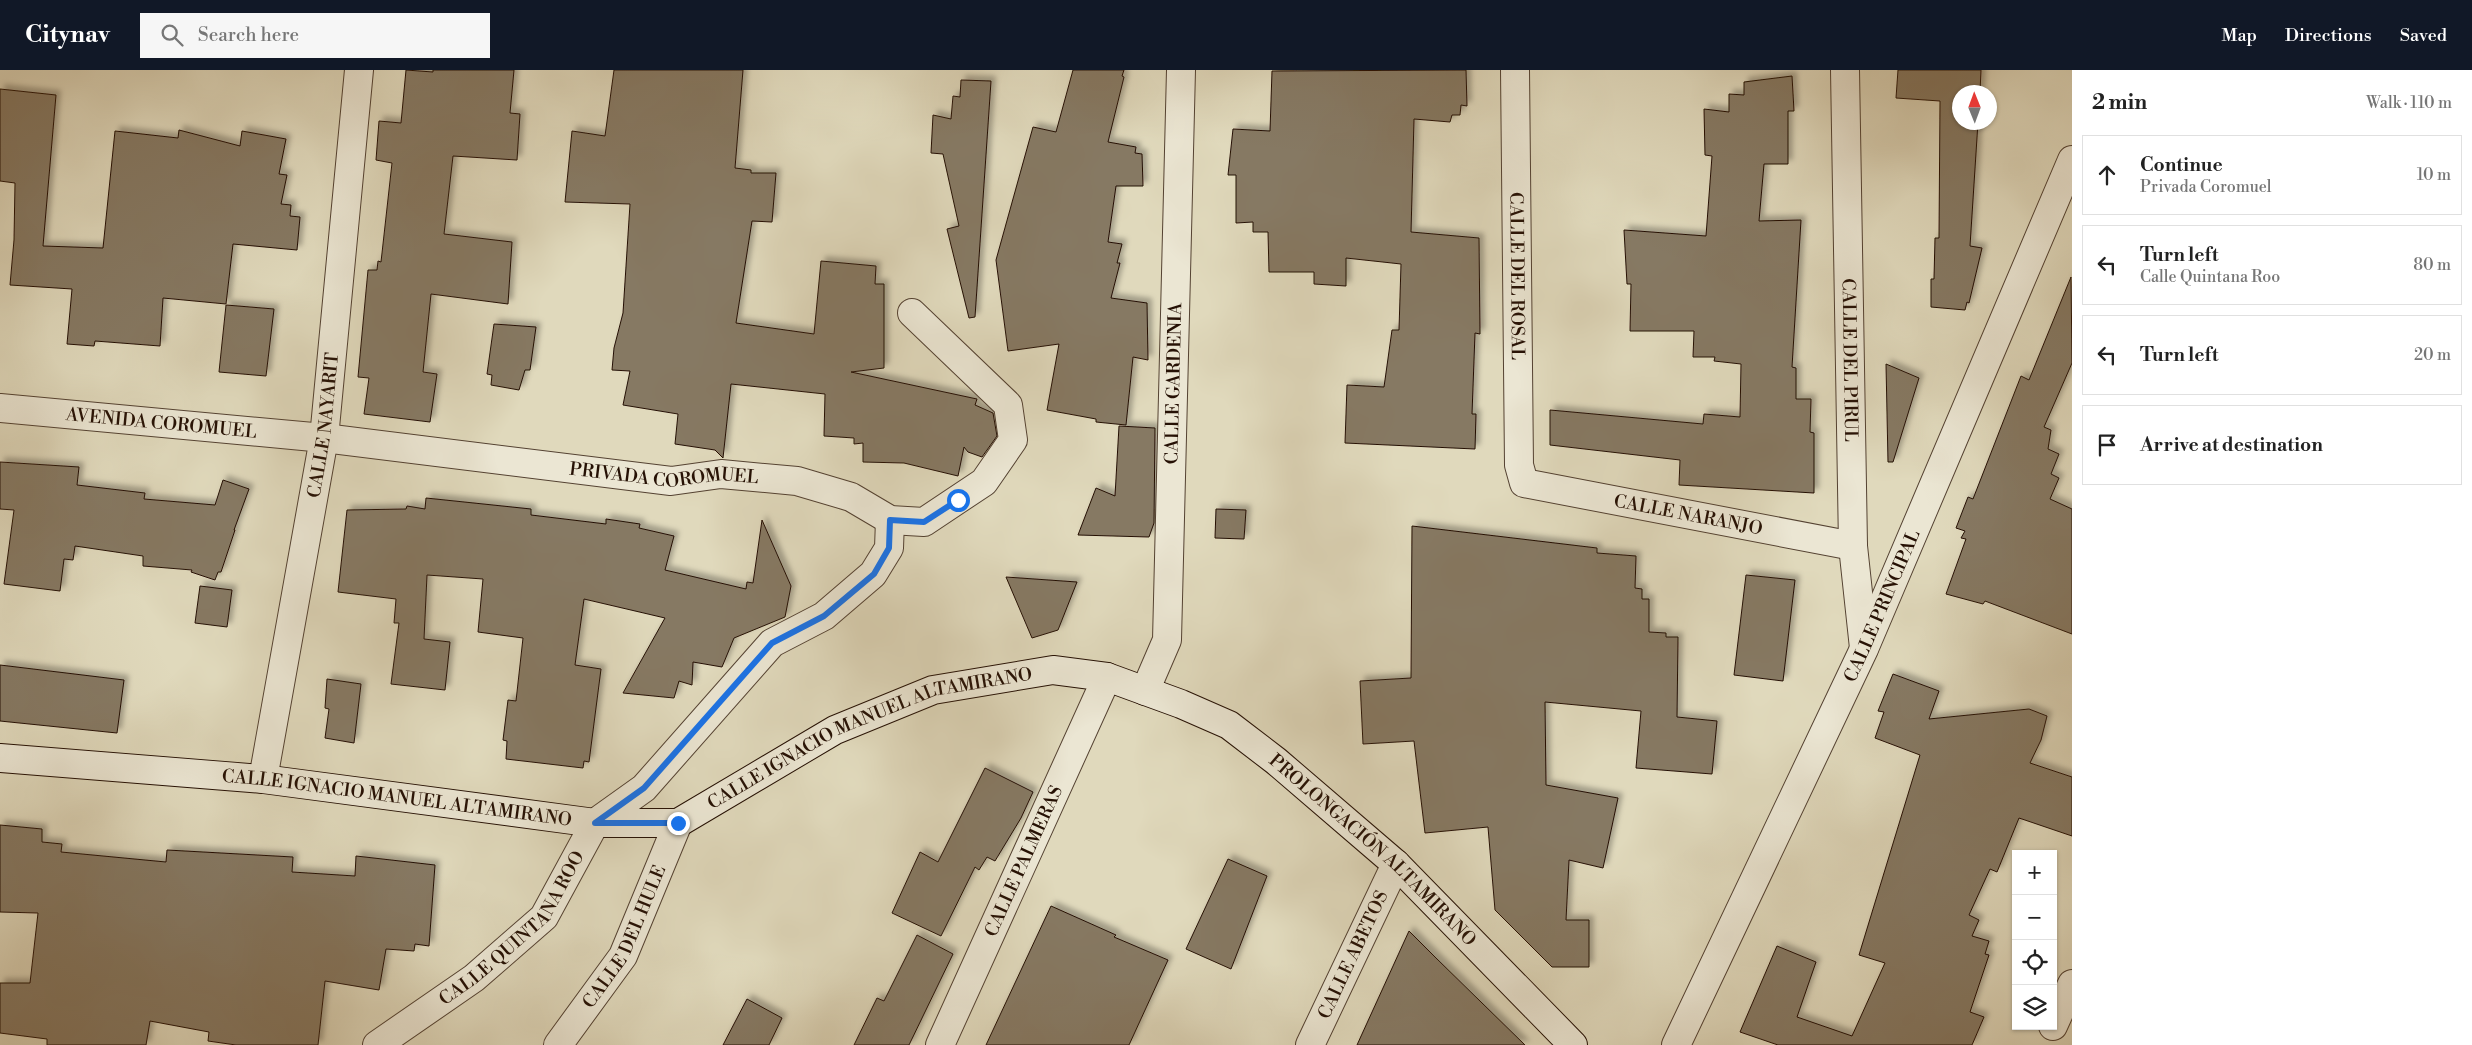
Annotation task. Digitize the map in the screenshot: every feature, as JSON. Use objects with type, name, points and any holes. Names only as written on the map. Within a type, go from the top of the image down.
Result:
[{"type":"street","name":"CALLE NAYARIT","points":[[263,779],[324,438],[359,70]]},
{"type":"street","name":"CALLE GARDENIA","points":[[1145,691],[1167,640],[1180,70]]},
{"type":"street","name":"CALLE DEL ROSAL","points":[[1515,70],[1519,465],[1524,483]]},
{"type":"street","name":"CALLE DEL PIRUL","points":[[1845,70],[1853,546],[1864,649]]},
{"type":"street","name":"CALLE PRINCIPAL","points":[[1676,1045],[1864,649],[2072,160]]},
{"type":"street","name":"PRIVADA COROMUEL","points":[[324,438],[672,481],[721,474],[797,481],[851,497],[890,520],[924,522],[984,482],[1013,440],[1008,405],[912,314]]},
{"type":"street","name":"AVENIDA COROMUEL","points":[[0,408],[324,438]]},
{"type":"street","name":"CALLE NARANJO","points":[[1524,483],[1853,546]]},
{"type":"street","name":"CALLE QUINTANA ROO","points":[[377,1045],[474,978],[544,918],[595,823],[644,788],[772,643],[824,616],[874,574],[889,548],[890,520]]},
{"type":"street","name":"CALLE IGNACIO MANUEL ALTAMIRANO","points":[[0,758],[263,779],[595,823],[678,823],[835,730],[933,690],[1053,670],[1107,677],[1145,691]]},
{"type":"street","name":"CALLE PALMERAS","points":[[940,1045],[1107,677]]},
{"type":"street","name":"PROLONGACIÓN ALTAMIRANO","points":[[1145,691],[1229,725],[1276,761],[1396,864],[1572,1045]]},
{"type":"street","name":"CALLE DEL HULE","points":[[558,1045],[623,956],[678,823]]},
{"type":"street","name":"CALLE ABETOS","points":[[1310,1045],[1396,864]]},
{"type":"street","points":[[2057,1017],[2072,984]]},
{"type":"street","points":[[2045,1045],[2051,1030]]},
{"type":"building","points":[[406,70],[433,72],[433,70],[514,70],[510,113],[520,114],[517,160],[453,156],[444,234],[512,242],[508,304],[431,294],[423,372],[437,374],[430,422],[364,414],[369,378],[358,377],[368,270],[377,270],[378,261],[381,262],[392,163],[376,160],[379,121],[401,123]]},
{"type":"building","points":[[614,70],[743,70],[735,168],[751,170],[751,173],[776,173],[772,222],[752,221],[736,323],[814,334],[821,261],[876,266],[875,284],[884,284],[884,368],[851,372],[977,399],[975,405],[993,413],[997,436],[982,457],[968,452],[964,447],[958,476],[904,463],[863,462],[863,443],[854,444],[854,438],[824,436],[825,394],[731,384],[723,458],[715,450],[675,444],[678,414],[623,405],[630,371],[612,370],[614,348],[623,313],[630,204],[565,202],[572,131],[605,136]]},
{"type":"building","points":[[1073,70],[1124,70],[1122,76],[1124,77],[1108,142],[1136,147],[1135,153],[1142,154],[1143,186],[1116,186],[1108,242],[1122,244],[1117,263],[1120,263],[1111,298],[1147,303],[1148,360],[1133,357],[1126,425],[1096,422],[1096,419],[1047,410],[1059,344],[1008,351],[996,260],[1033,127],[1056,132]]},
{"type":"building","points":[[1466,70],[1467,106],[1461,105],[1460,115],[1452,115],[1450,122],[1414,119],[1411,232],[1479,238],[1480,334],[1475,333],[1472,414],[1476,414],[1475,449],[1345,443],[1347,385],[1384,387],[1392,330],[1399,330],[1401,264],[1346,258],[1346,286],[1314,284],[1314,272],[1269,272],[1268,232],[1253,232],[1253,222],[1236,223],[1236,175],[1228,175],[1233,129],[1270,131],[1272,71]]},
{"type":"building","points":[[1898,70],[1981,70],[1980,85],[1952,85],[1952,130],[1977,130],[1970,246],[1982,248],[1969,303],[1967,302],[1965,310],[1931,307],[1931,279],[1934,279],[1935,238],[1939,238],[1940,101],[1896,98]]},
{"type":"building","points":[[1792,76],[1794,111],[1788,111],[1788,164],[1764,164],[1759,221],[1801,220],[1792,367],[1796,368],[1796,399],[1811,399],[1810,432],[1814,433],[1814,493],[1679,485],[1680,460],[1550,445],[1550,410],[1703,424],[1704,414],[1740,417],[1741,364],[1714,361],[1715,357],[1693,357],[1694,331],[1630,331],[1631,284],[1627,284],[1624,230],[1706,236],[1712,156],[1705,155],[1704,109],[1729,112],[1729,94],[1744,95],[1744,82]]},
{"type":"building","points":[[961,80],[991,81],[975,317],[969,318],[947,229],[959,226],[943,154],[931,153],[933,115],[951,119],[953,96],[960,97]]},
{"type":"building","points":[[0,89],[56,95],[43,246],[103,248],[115,131],[178,138],[179,130],[240,146],[242,131],[286,139],[279,174],[287,175],[281,204],[291,205],[290,216],[300,217],[297,250],[233,244],[226,304],[163,298],[160,346],[95,341],[94,346],[67,344],[72,289],[10,285],[14,240],[15,183],[0,181]]},
{"type":"building","points":[[2071,277],[2072,363],[2044,427],[2051,430],[2048,449],[2059,454],[2051,474],[2059,478],[2050,499],[2072,509],[2072,634],[1985,601],[1983,604],[1946,594],[1966,539],[1961,538],[1965,531],[1956,528],[1968,497],[1973,499],[2021,376],[2029,380]]},
{"type":"building","points":[[226,305],[274,309],[266,376],[219,372]]},
{"type":"building","points":[[494,324],[536,327],[530,370],[525,370],[519,390],[491,385],[492,375],[487,374]]},
{"type":"building","points":[[1886,364],[1919,378],[1893,462],[1888,462]]},
{"type":"building","points":[[1119,426],[1155,428],[1154,523],[1149,537],[1078,535],[1096,488],[1115,496]]},
{"type":"building","points":[[0,462],[79,467],[77,485],[145,493],[144,499],[215,505],[223,480],[249,489],[221,572],[218,572],[215,580],[191,572],[192,570],[143,566],[143,556],[75,546],[73,560],[64,559],[60,591],[4,584],[14,510],[0,509]]},
{"type":"building","points":[[426,498],[531,509],[531,515],[606,524],[606,519],[640,524],[639,528],[674,536],[665,570],[746,589],[747,582],[753,583],[762,520],[791,586],[785,617],[734,638],[722,667],[693,662],[692,685],[679,681],[674,698],[623,693],[665,618],[584,599],[575,665],[601,669],[589,762],[584,761],[583,768],[506,759],[507,741],[503,740],[508,700],[516,701],[523,638],[478,632],[483,579],[427,575],[424,639],[450,642],[445,690],[391,684],[399,623],[394,623],[396,599],[338,592],[347,510],[406,509],[407,506],[425,509]]},
{"type":"building","points":[[1216,509],[1246,510],[1244,539],[1215,538]]},
{"type":"building","points":[[1412,526],[1597,548],[1597,553],[1636,556],[1635,588],[1642,589],[1642,599],[1649,599],[1649,632],[1666,633],[1666,637],[1678,637],[1677,717],[1717,721],[1712,774],[1636,768],[1641,711],[1545,702],[1546,785],[1618,798],[1603,868],[1569,860],[1566,920],[1589,920],[1589,967],[1552,967],[1495,910],[1488,827],[1425,833],[1414,741],[1363,744],[1360,681],[1411,678]]},
{"type":"building","points":[[1746,575],[1795,580],[1783,681],[1734,675]]},
{"type":"building","points":[[1006,577],[1077,582],[1058,630],[1032,638]]},
{"type":"building","points":[[200,586],[232,590],[227,627],[195,623]]},
{"type":"building","points":[[0,665],[124,680],[117,733],[0,721]]},
{"type":"building","points":[[1893,674],[1939,691],[1929,719],[2029,709],[2047,716],[2041,740],[2030,763],[2072,777],[2072,836],[2019,818],[1997,872],[1990,869],[1969,915],[1979,920],[1972,936],[1989,941],[1985,954],[1989,955],[1970,1012],[1984,1017],[1972,1045],[1778,1045],[1740,1032],[1777,946],[1816,962],[1797,1017],[1852,1036],[1885,963],[1859,955],[1920,755],[1875,738],[1884,712],[1878,711]]},
{"type":"building","points":[[327,679],[361,684],[354,743],[325,738],[329,709],[325,708]]},
{"type":"building","points":[[985,768],[1033,792],[1021,818],[995,861],[987,857],[979,870],[975,867],[941,936],[892,913],[920,852],[938,862]]},
{"type":"building","points":[[0,825],[42,829],[42,842],[62,844],[61,852],[166,862],[167,850],[293,857],[292,872],[355,876],[356,856],[435,865],[429,946],[415,944],[414,951],[386,949],[379,990],[325,981],[318,1045],[236,1045],[208,1041],[209,1032],[150,1021],[146,1045],[47,1045],[47,1039],[0,1033],[0,983],[30,983],[38,913],[0,912]]},
{"type":"building","points":[[1228,859],[1267,876],[1231,969],[1186,949]]},
{"type":"building","points":[[1051,906],[1116,935],[1114,937],[1168,960],[1129,1045],[986,1045]]},
{"type":"building","points":[[1409,931],[1436,958],[1525,1045],[1357,1045]]},
{"type":"building","points":[[917,935],[953,954],[909,1045],[854,1045],[877,998],[884,1001]]},
{"type":"building","points":[[747,999],[782,1018],[769,1045],[723,1045]]},
{"type":"route","points":[[678,823],[595,823],[644,788],[772,643],[824,616],[874,574],[889,548],[890,520],[924,522],[958,500]]}]
